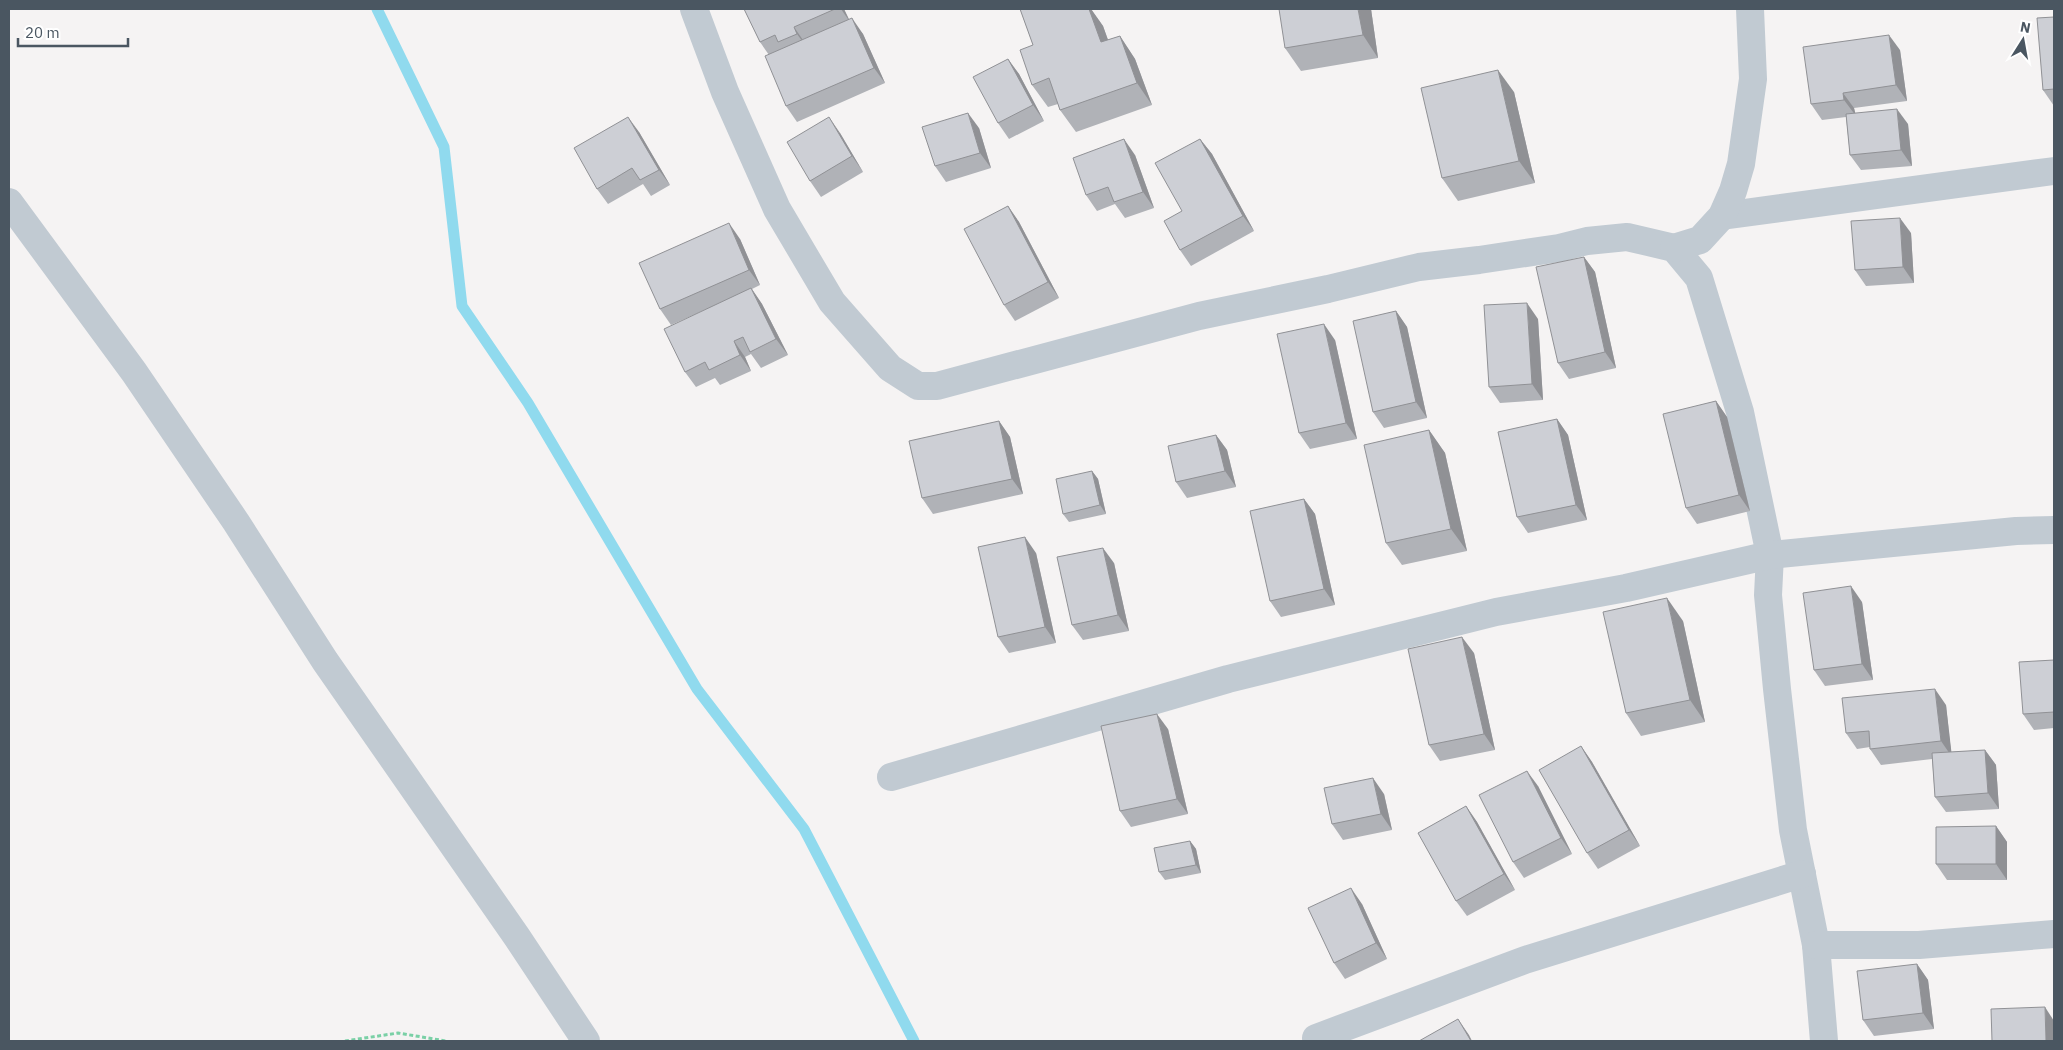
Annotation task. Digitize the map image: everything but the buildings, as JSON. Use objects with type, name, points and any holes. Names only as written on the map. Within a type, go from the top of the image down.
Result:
[{"type":"street","points":[[694,9],[725,92],[777,209],[832,302],[890,368],[918,386],[937,386],[1199,316],[1328,289],[1418,267],[1479,260],[1627,236],[1674,248],[1700,240],[1722,216],[1733,192],[1741,164],[1753,79],[1750,9]]},
{"type":"street","points":[[1722,216],[2054,171]]},
{"type":"street","points":[[9,202],[134,372],[236,522],[325,661],[512,929],[586,1041]]},
{"type":"street","points":[[1674,248],[1699,278],[1740,412],[1770,555],[1768,594],[1793,830],[1816,945],[1824,1041]]},
{"type":"street","points":[[891,777],[1228,679],[1496,612],[1626,588],[1770,555],[2016,531],[2054,530]]},
{"type":"street","points":[[1316,1038],[1525,960],[1802,874]]},
{"type":"street","points":[[1816,945],[1919,945],[2054,934]]},
{"type":"path","points":[[345,1041],[398,1033],[446,1041]]},
{"type":"waterway","points":[[377,9],[444,147],[462,306],[528,403],[697,689],[804,829],[914,1041]]}]
